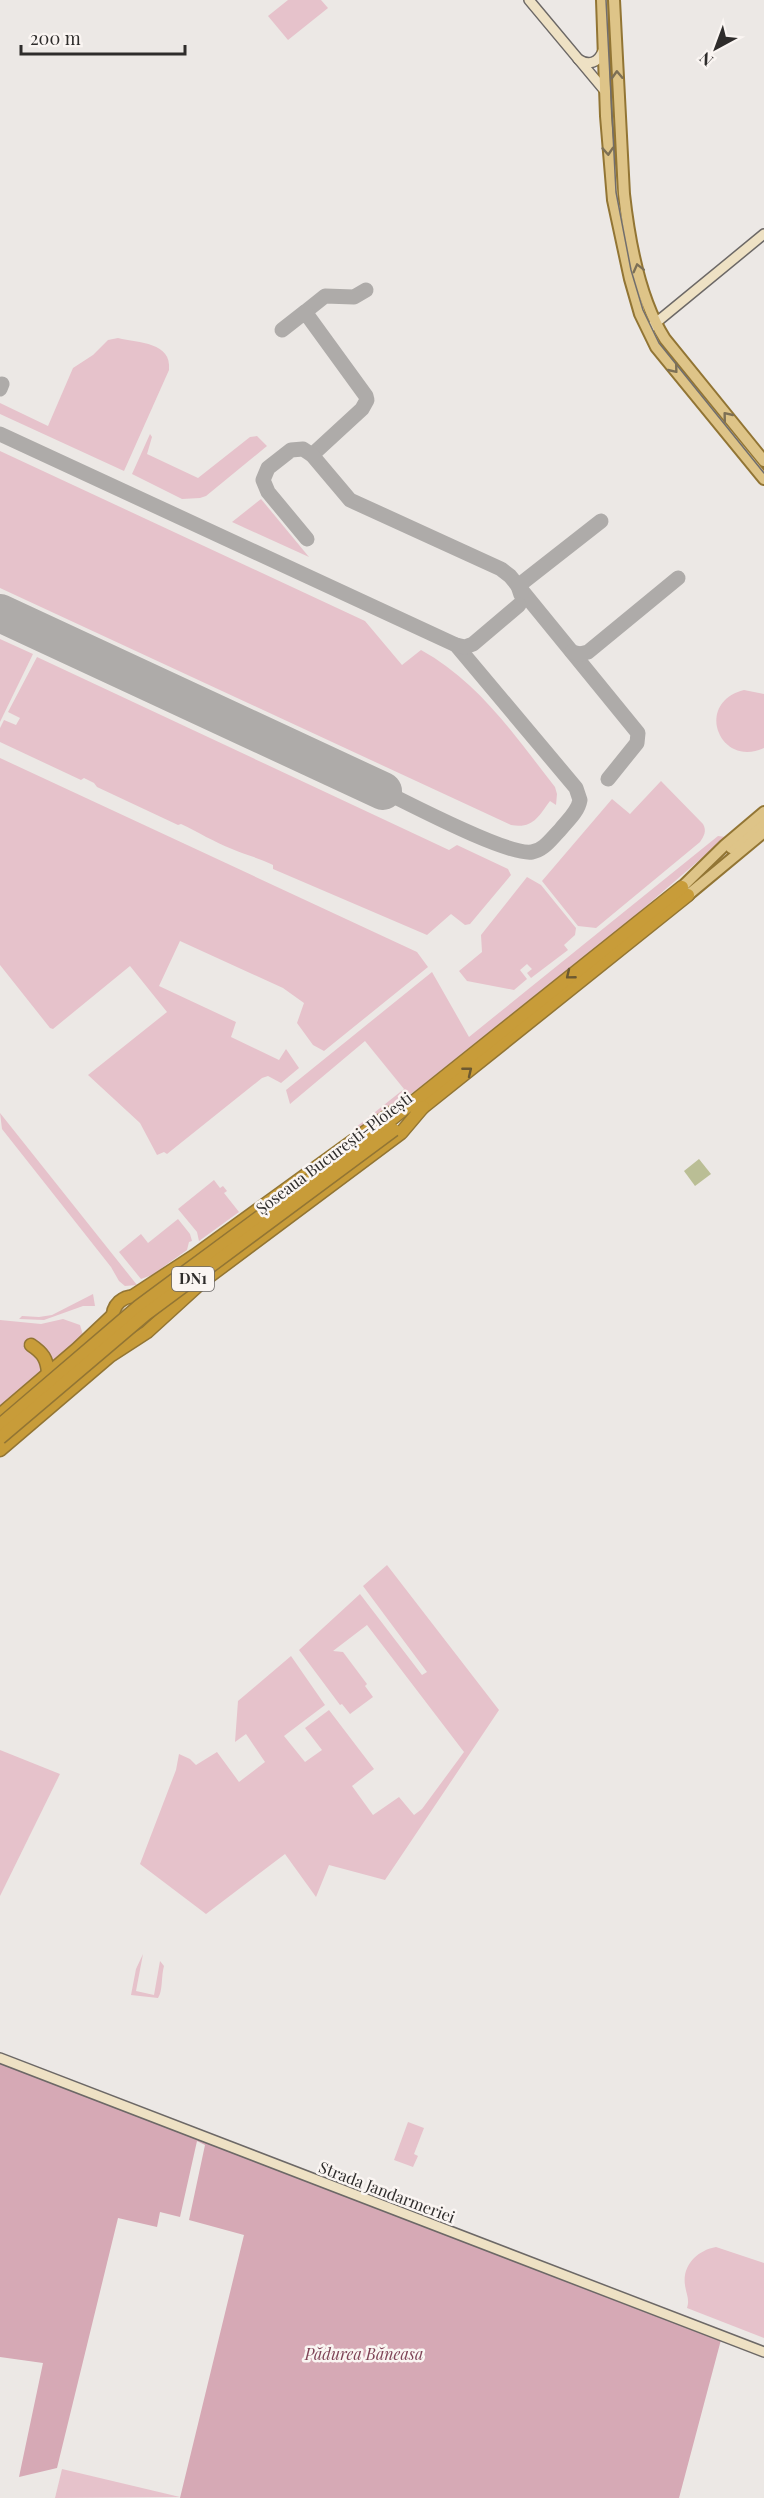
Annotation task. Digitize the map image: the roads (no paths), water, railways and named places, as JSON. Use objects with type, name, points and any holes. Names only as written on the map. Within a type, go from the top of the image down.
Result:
[{"type":"highway","name":"Șoseaua București-Ploiești","points":[[0,1438],[138,1320],[391,1126],[685,891]]},
{"type":"highway","name":"DN1","points":[[0,1415],[83,1344],[118,1302],[133,1296],[177,1267],[387,1115],[419,1103]]},
{"type":"highway","name":"DN1","points":[[0,1450],[110,1356],[137,1336],[144,1334],[203,1281],[401,1132],[419,1103]]},
{"type":"highway","name":"Șoseaua București-Ploiești","points":[[0,1425],[124,1317],[391,1126]]},
{"type":"highway","points":[[133,1296],[145,1299],[151,1306],[154,1314],[151,1327]]},
{"type":"highway","points":[[108,1316],[120,1332],[128,1336],[137,1336]]},
{"type":"highway","points":[[31,1346],[44,1356],[48,1373]]},
{"type":"main road","points":[[602,0],[608,161],[615,212],[630,279],[647,331],[656,347],[764,479]]},
{"type":"main road","points":[[614,0],[619,125],[626,211],[641,281],[656,324],[665,339],[764,461]]},
{"type":"main road","name":"Șoseaua București-Ploiești","points":[[685,891],[724,845],[764,812]]},
{"type":"main road","name":"Șoseaua București-Ploiești","points":[[685,891],[764,822]]},
{"type":"main road","name":"Șoseaua București-Ploiești","points":[[685,891],[764,832]]},
{"type":"main road","name":"Șoseaua București-Ploiești","points":[[685,891],[729,868],[764,840]]},
{"type":"street","points":[[529,0],[605,91]]},
{"type":"street","points":[[576,58],[591,63],[598,60],[603,51]]},
{"type":"street","points":[[647,331],[764,234]]},
{"type":"street","name":"Strada Jandarmeriei","points":[[0,2058],[764,2352]]},
{"type":"tram line","points":[[606,0],[616,192],[631,270],[643,310],[659,343],[764,473]]},
{"type":"park label","name":"Pădurea Băneasa","points":[[364,2354]]}]
